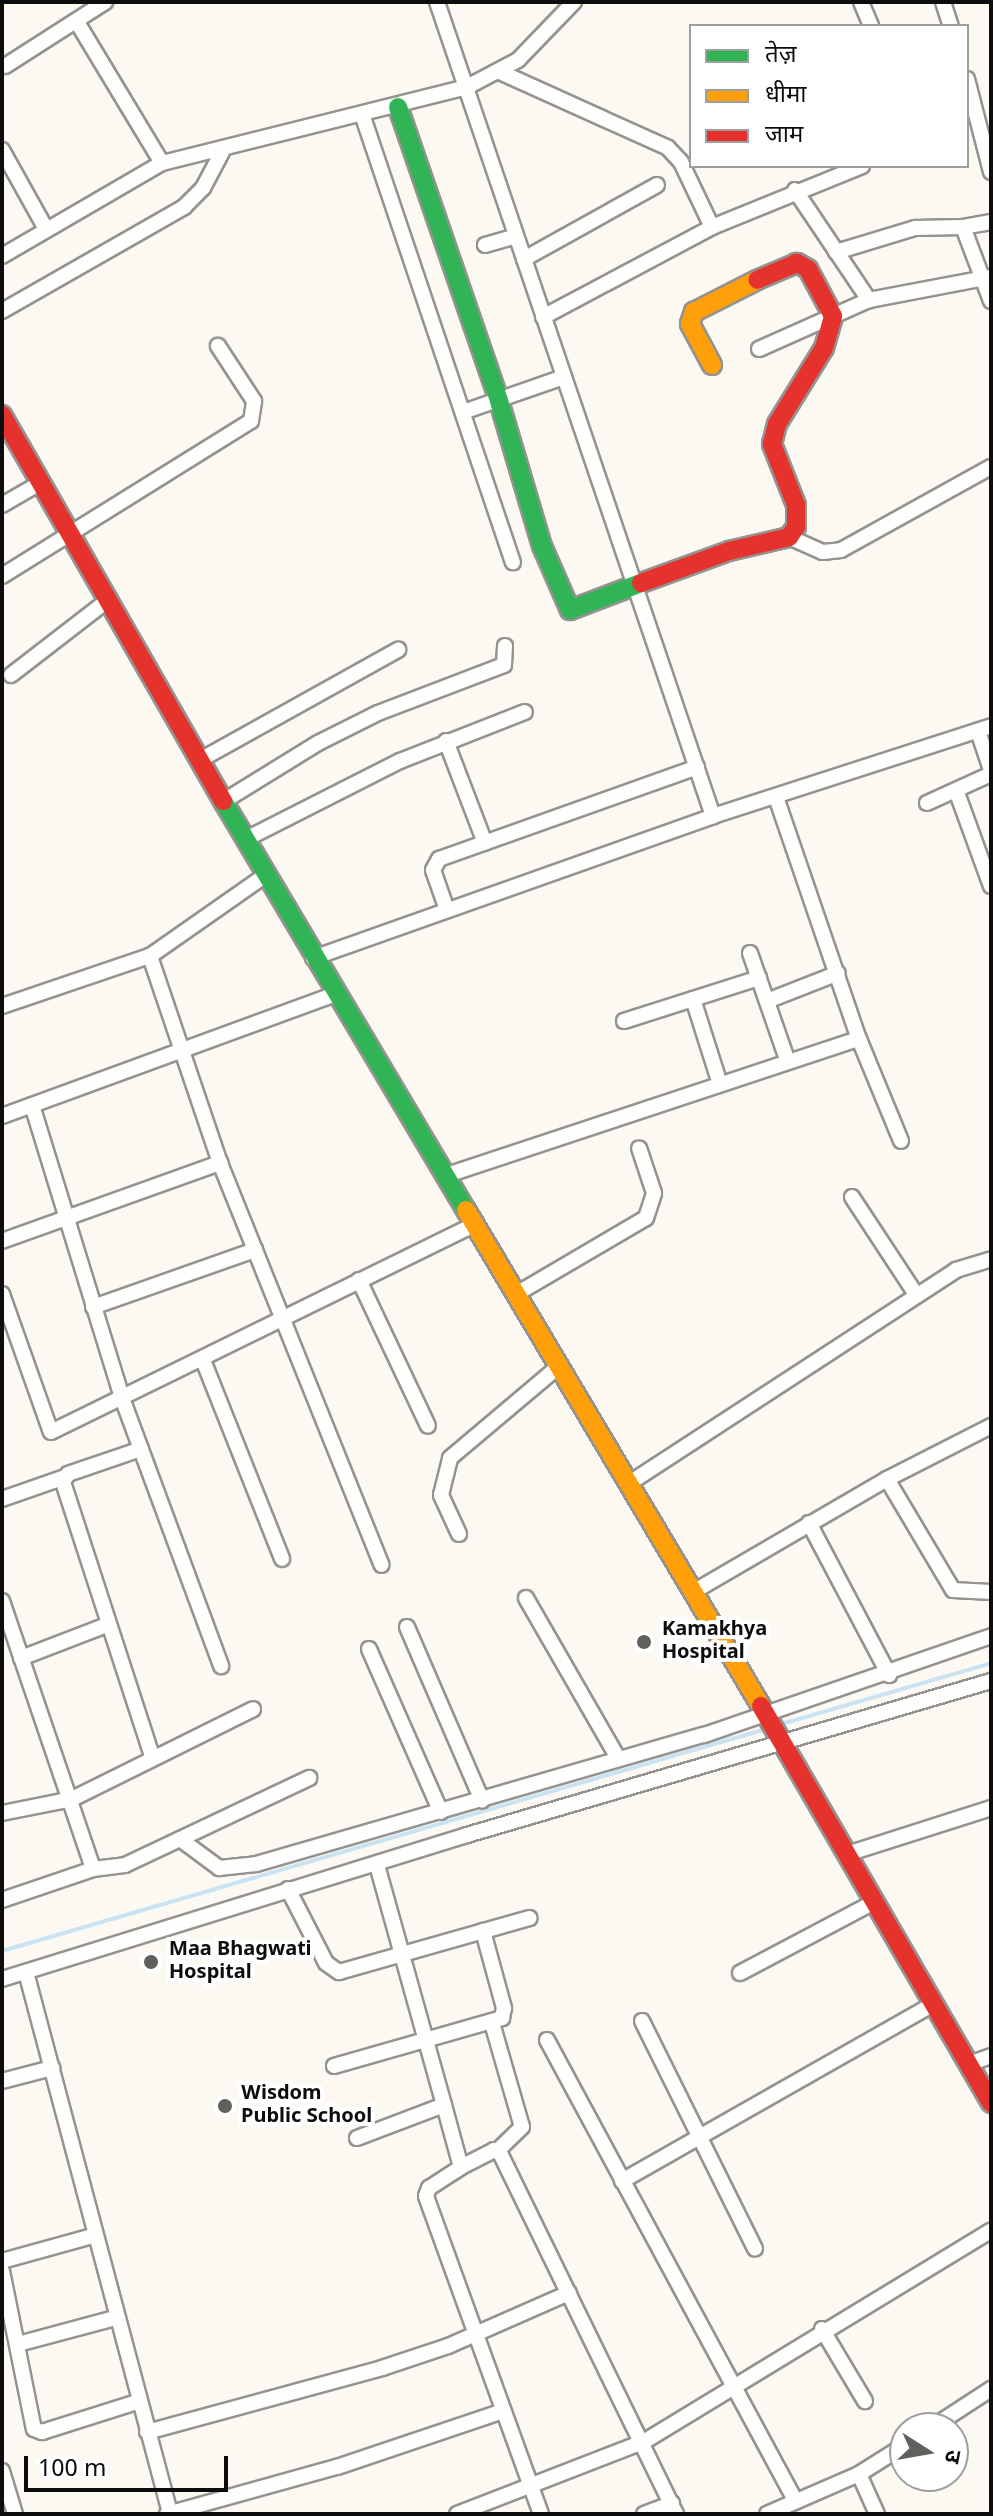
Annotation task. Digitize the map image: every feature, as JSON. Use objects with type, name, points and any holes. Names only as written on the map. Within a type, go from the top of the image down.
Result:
[{"type":"main road","points":[[398,107],[499,401],[542,546],[566,607],[577,610],[633,585],[789,537],[798,516],[772,444],[777,424],[824,348],[833,316],[808,269],[797,263],[784,266],[690,318],[712,365]]},
{"type":"main road","points":[[2,415],[313,958],[338,993],[518,1293],[558,1367],[631,1482],[991,2103]]},
{"type":"street","points":[[5,66],[105,2]]},
{"type":"street","points":[[437,2],[713,816]]},
{"type":"street","points":[[2,256],[162,163],[222,152],[467,87],[500,72],[574,2]]},
{"type":"street","points":[[861,2],[870,24]]},
{"type":"street","points":[[943,2],[950,24]]},
{"type":"street","points":[[77,22],[162,163]]},
{"type":"street","points":[[500,72],[668,148],[712,227]]},
{"type":"street","points":[[969,87],[991,172]]},
{"type":"street","points":[[362,114],[513,562]]},
{"type":"street","points":[[2,150],[46,229]]},
{"type":"street","points":[[2,311],[184,207],[203,188],[222,152]]},
{"type":"street","points":[[543,317],[712,227],[795,190],[856,168]]},
{"type":"street","points":[[524,259],[657,185]]},
{"type":"street","points":[[795,190],[869,300]]},
{"type":"street","points":[[836,252],[915,228],[963,227],[991,222]]},
{"type":"street","points":[[963,227],[987,278],[991,301]]},
{"type":"street","points":[[485,245],[516,236]]},
{"type":"street","points":[[759,349],[869,300],[987,278]]},
{"type":"street","points":[[2,576],[251,421],[254,401],[218,346]]},
{"type":"street","points":[[463,412],[564,377]]},
{"type":"street","points":[[789,537],[823,552],[841,550],[991,467]]},
{"type":"street","points":[[2,505],[40,483]]},
{"type":"street","points":[[11,675],[108,600]]},
{"type":"street","points":[[224,801],[318,743],[378,713],[504,665],[505,646]]},
{"type":"street","points":[[200,760],[398,650]]},
{"type":"street","points":[[246,839],[446,741],[525,712]]},
{"type":"street","points":[[313,958],[713,816],[984,728],[991,772],[927,803]]},
{"type":"street","points":[[446,741],[485,843]]},
{"type":"street","points":[[447,910],[434,864],[697,767]]},
{"type":"street","points":[[956,790],[991,886]]},
{"type":"street","points":[[776,797],[859,1039],[901,1141]]},
{"type":"street","points":[[2,1006],[150,956],[267,874]]},
{"type":"street","points":[[750,953],[788,1062]]},
{"type":"street","points":[[150,956],[220,1163],[382,1565]]},
{"type":"street","points":[[767,1001],[838,973]]},
{"type":"street","points":[[624,1021],[759,978]]},
{"type":"street","points":[[2,1116],[338,993]]},
{"type":"street","points":[[693,999],[720,1084]]},
{"type":"street","points":[[447,1175],[859,1039]]},
{"type":"street","points":[[32,1105],[122,1398],[221,1666]]},
{"type":"street","points":[[518,1293],[646,1218],[654,1193],[639,1148]]},
{"type":"street","points":[[2,1241],[220,1163]]},
{"type":"street","points":[[852,1197],[917,1296]]},
{"type":"street","points":[[2,1294],[47,1431],[203,1360],[476,1224]]},
{"type":"street","points":[[93,1307],[255,1250]]},
{"type":"street","points":[[631,1482],[956,1270],[991,1259]]},
{"type":"street","points":[[359,1280],[428,1426]]},
{"type":"street","points":[[203,1360],[282,1559]]},
{"type":"street","points":[[459,1534],[441,1495],[450,1458],[558,1367]]},
{"type":"street","points":[[693,1592],[887,1479],[991,1426]]},
{"type":"street","points":[[2,1499],[141,1449]]},
{"type":"street","points":[[65,1477],[152,1756]]},
{"type":"street","points":[[887,1479],[953,1590],[991,1592]]},
{"type":"street","points":[[809,1523],[889,1675]]},
{"type":"street","points":[[526,1598],[618,1758]]},
{"type":"street","points":[[2,1601],[5,1620],[72,1799],[93,1869]]},
{"type":"street","points":[[21,1658],[109,1624]]},
{"type":"street","points":[[407,1627],[482,1800]]},
{"type":"street","points":[[2,1979],[288,1889],[377,1865],[773,1727],[889,1675],[991,1636]]},
{"type":"street","points":[[369,1649],[441,1812]]},
{"type":"street","points":[[180,1839],[209,1865],[235,1869],[441,1812],[618,1758],[991,1681]]},
{"type":"street","points":[[2,1813],[72,1799],[152,1756],[253,1709]]},
{"type":"street","points":[[2,1900],[93,1869],[114,1869],[309,1778]]},
{"type":"street","points":[[847,1854],[991,1808]]},
{"type":"street","points":[[377,1865],[461,2167]]},
{"type":"street","points":[[288,1889],[330,1968],[339,1972],[400,1952],[530,1918]]},
{"type":"street","points":[[740,1973],[874,1902]]},
{"type":"street","points":[[334,2066],[502,2018],[504,2008],[483,1931]]},
{"type":"street","points":[[26,1972],[92,2236],[168,2514],[337,2467],[503,2411]]},
{"type":"street","points":[[622,2181],[933,2004]]},
{"type":"street","points":[[642,2021],[755,2249]]},
{"type":"street","points":[[492,2023],[522,2127],[497,2151],[461,2167],[429,2188],[426,2196],[473,2335],[541,2514]]},
{"type":"street","points":[[547,2040],[730,2385],[795,2500]]},
{"type":"street","points":[[969,2064],[991,2056]]},
{"type":"street","points":[[2,2081],[52,2068]]},
{"type":"street","points":[[357,2138],[444,2105]]},
{"type":"street","points":[[497,2151],[645,2441],[674,2508],[644,2514]]},
{"type":"street","points":[[457,2514],[645,2441],[822,2329],[991,2231]]},
{"type":"street","points":[[2,2261],[92,2236]]},
{"type":"street","points":[[2,2271],[31,2422],[38,2432],[137,2402]]},
{"type":"street","points":[[147,2432],[382,2368],[473,2335],[569,2293]]},
{"type":"street","points":[[18,2344],[115,2318]]},
{"type":"street","points":[[822,2329],[865,2401]]},
{"type":"street","points":[[956,2412],[991,2389]]},
{"type":"street","points":[[767,2514],[859,2474],[889,2455]]},
{"type":"street","points":[[2,2471],[15,2514]]},
{"type":"street","points":[[859,2474],[877,2514]]},
{"type":"waterway","points":[[778,1725],[991,1663]]},
{"type":"waterway","points":[[2,1951],[766,1729]]},
{"type":"traffic: fast","points":[[398,107],[499,401],[542,546],[570,610],[641,583]]},
{"type":"traffic: fast","points":[[223,801],[466,1210]]},
{"type":"traffic: slow","points":[[712,365],[690,324],[694,312],[757,280]]},
{"type":"traffic: slow","points":[[466,1210],[761,1706]]},
{"type":"traffic: jam","points":[[641,583],[729,551],[789,537],[796,527],[796,505],[772,444],[777,424],[824,348],[833,316],[808,269],[797,263],[757,280]]},
{"type":"traffic: jam","points":[[2,415],[223,801]]},
{"type":"traffic: jam","points":[[761,1706],[991,2103]]},
{"type":"place","name":"Kamakhya Hospital","points":[[644,1642]]},
{"type":"place","name":"Maa Bhagwati Hospital","points":[[151,1962]]},
{"type":"place","name":"Wisdom Public School","points":[[225,2106]]}]
